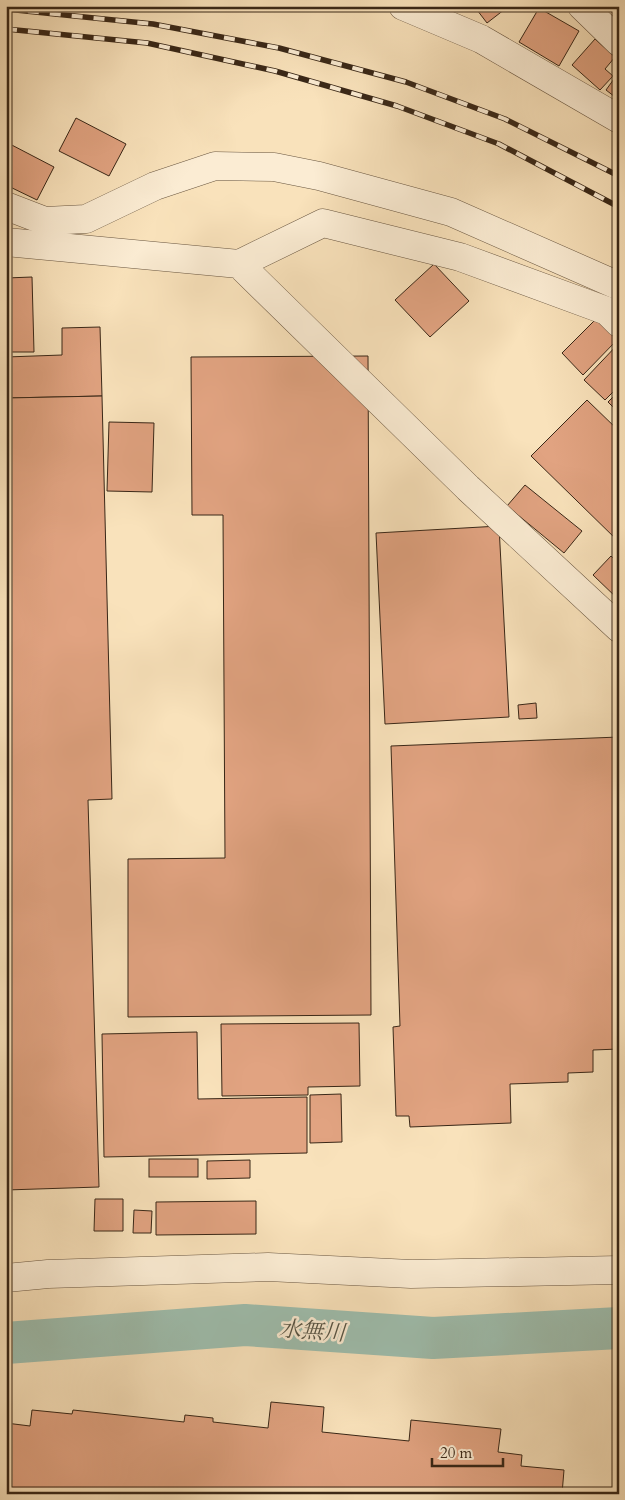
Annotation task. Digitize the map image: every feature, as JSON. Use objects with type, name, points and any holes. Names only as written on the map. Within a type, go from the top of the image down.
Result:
[{"type":"street","points":[[403,6],[481,39],[619,119]]},
{"type":"street","points":[[582,6],[619,42]]},
{"type":"street","points":[[6,206],[45,221],[86,219],[155,186],[215,166],[274,167],[319,176],[451,212],[619,286]]},
{"type":"street","points":[[6,242],[239,264],[323,223],[460,257],[607,311],[619,323]]},
{"type":"street","points":[[239,264],[468,488],[619,628]]},
{"type":"street","points":[[6,1278],[48,1274],[268,1267],[411,1274],[619,1270]]},
{"type":"building","points":[[474,6],[509,6],[487,23]]},
{"type":"building","points":[[539,8],[579,31],[559,66],[519,42]]},
{"type":"building","points":[[595,39],[615,57],[605,69],[613,76],[600,90],[572,65]]},
{"type":"building","points":[[619,72],[619,100],[606,90]]},
{"type":"building","points":[[76,118],[126,144],[109,176],[59,151]]},
{"type":"building","points":[[6,142],[54,167],[37,200],[6,185]]},
{"type":"building","points":[[434,264],[469,301],[430,337],[395,300]]},
{"type":"building","points":[[32,277],[34,352],[6,352],[6,278]]},
{"type":"building","points":[[596,319],[617,340],[583,375],[562,353]]},
{"type":"building","points":[[100,327],[102,396],[6,398],[6,357],[62,355],[62,328]]},
{"type":"building","points":[[619,343],[619,386],[605,400],[584,380]]},
{"type":"building","points":[[368,356],[371,1015],[128,1017],[128,859],[225,858],[223,515],[192,515],[191,357]]},
{"type":"building","points":[[619,391],[619,413],[608,402]]},
{"type":"building","points":[[102,396],[112,799],[88,800],[99,1187],[6,1190],[6,398]]},
{"type":"building","points":[[587,400],[619,431],[619,542],[531,456]]},
{"type":"building","points":[[109,422],[154,423],[152,492],[107,491]]},
{"type":"building","points":[[525,485],[582,531],[564,553],[507,506]]},
{"type":"building","points":[[499,526],[509,717],[385,724],[376,533]]},
{"type":"building","points":[[611,556],[619,564],[619,600],[593,575]]},
{"type":"building","points":[[536,703],[537,718],[519,719],[518,705]]},
{"type":"building","points":[[619,737],[619,1049],[593,1050],[593,1072],[568,1073],[568,1082],[510,1084],[511,1123],[410,1127],[409,1116],[396,1116],[393,1027],[400,1026],[391,746]]},
{"type":"building","points":[[359,1023],[360,1086],[308,1087],[308,1095],[222,1096],[221,1024]]},
{"type":"building","points":[[197,1032],[198,1099],[307,1097],[307,1153],[104,1157],[102,1034]]},
{"type":"building","points":[[341,1094],[342,1142],[310,1143],[310,1095]]},
{"type":"building","points":[[149,1159],[198,1159],[198,1177],[149,1177]]},
{"type":"building","points":[[250,1160],[250,1178],[207,1179],[207,1161]]},
{"type":"building","points":[[95,1199],[123,1199],[123,1231],[94,1231]]},
{"type":"building","points":[[256,1201],[256,1234],[156,1235],[156,1202]]},
{"type":"building","points":[[134,1210],[152,1211],[151,1233],[133,1233]]},
{"type":"building","points":[[271,1402],[324,1407],[322,1432],[409,1441],[411,1420],[501,1429],[498,1452],[522,1455],[521,1466],[564,1470],[562,1494],[6,1494],[6,1423],[30,1426],[32,1410],[72,1414],[73,1410],[184,1422],[185,1415],[213,1418],[213,1422],[268,1428]]},
{"type":"waterway","name":"水無川","points":[[6,1343],[245,1325],[433,1338],[619,1328]]},
{"type":"railway","points":[[6,9],[153,24],[279,48],[406,82],[505,119],[619,176]]},
{"type":"railway","points":[[6,29],[147,43],[275,71],[397,106],[499,144],[619,207]]}]
